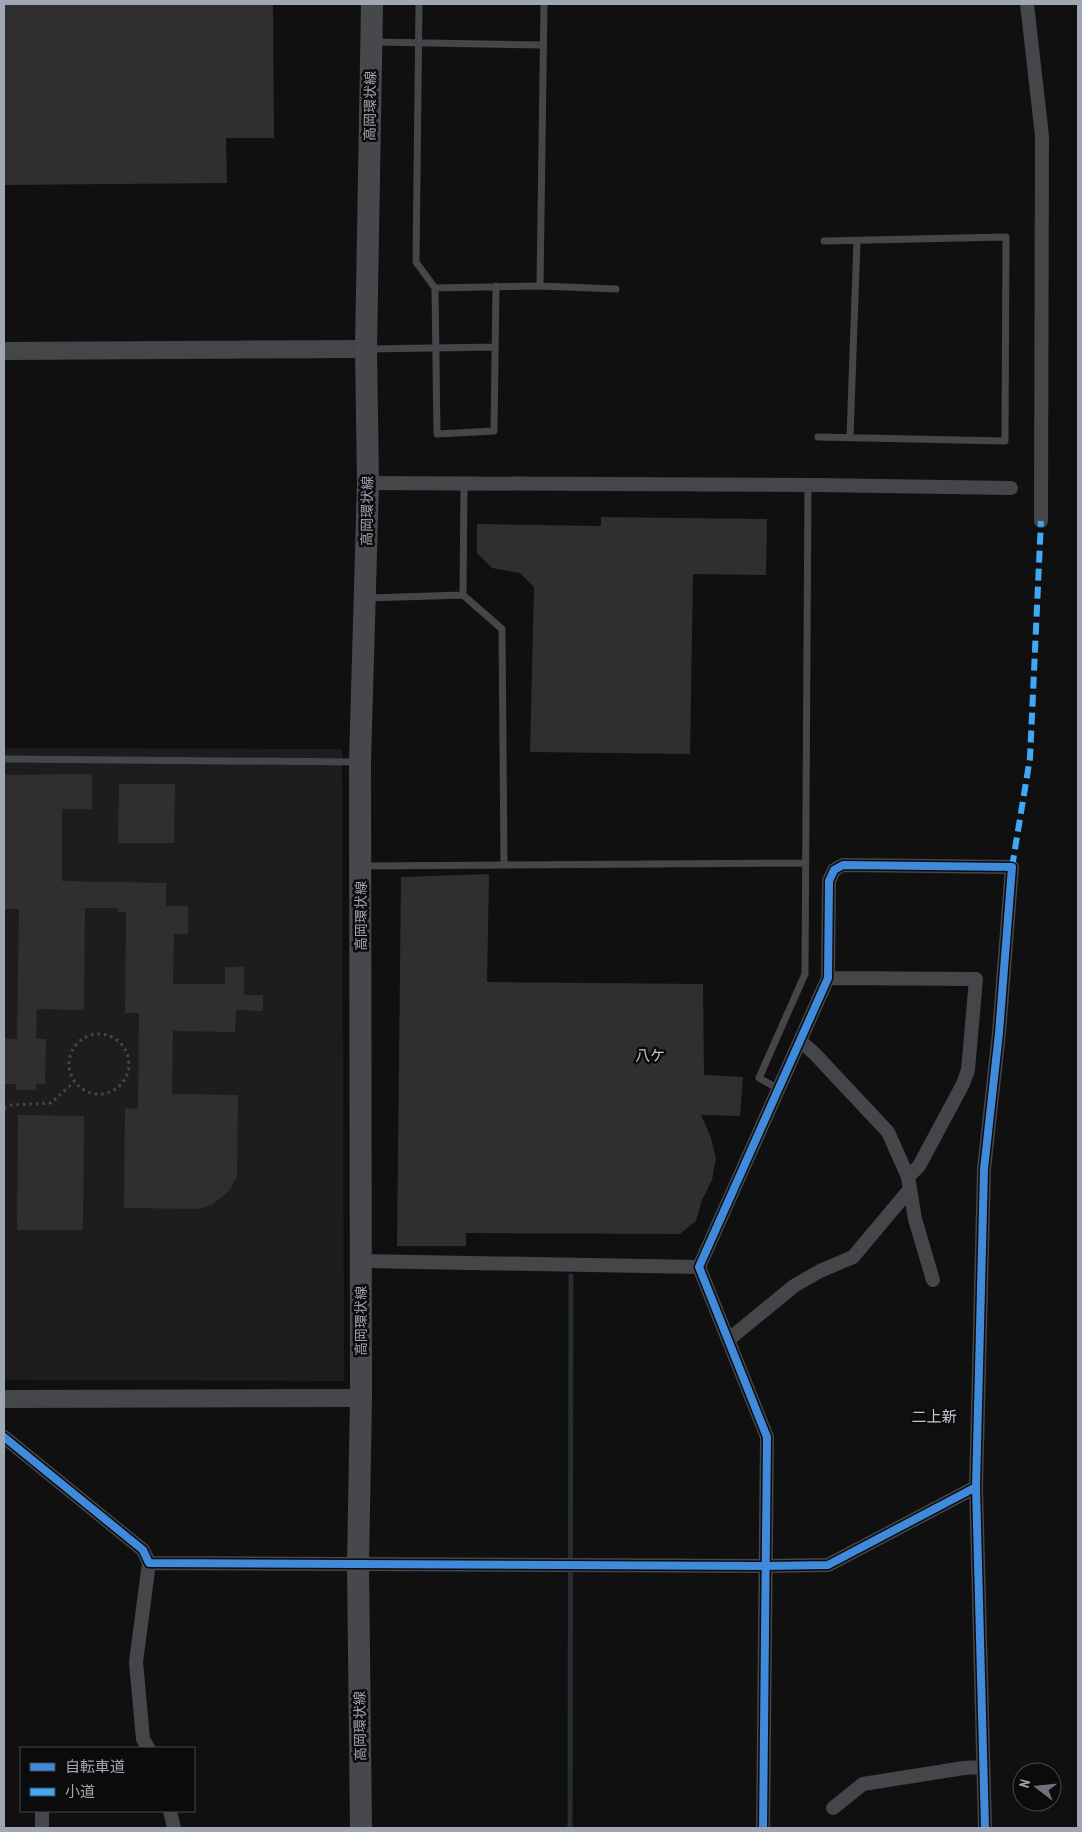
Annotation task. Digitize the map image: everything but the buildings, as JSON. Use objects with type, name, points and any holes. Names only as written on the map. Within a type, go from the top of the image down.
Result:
[{"type":"main road","name":"高岡環状線","points":[[361,1828],[358,1565],[362,1260],[360,762],[368,483],[366,349],[372,4]]},
{"type":"street","points":[[1028,4],[1042,136],[1041,522]]},
{"type":"street","points":[[4,351],[366,349]]},
{"type":"street","points":[[368,483],[1011,488]]},
{"type":"street","points":[[763,1828],[767,1437],[699,1267],[828,978],[829,881],[834,870],[843,865],[1012,867],[999,1034],[984,1169],[976,1487],[985,1828]]},
{"type":"street","points":[[728,1340],[794,1286],[820,1271],[853,1257],[909,1183],[963,1084],[968,1070],[976,979],[828,978]]},
{"type":"street","points":[[800,1041],[814,1053],[888,1132],[909,1183],[915,1219],[933,1280]]},
{"type":"street","points":[[362,1260],[699,1267]]},
{"type":"street","points":[[4,1400],[361,1398]]},
{"type":"street","points":[[6,1445],[143,1550],[149,1563],[136,1662],[143,1739],[147,1747]]},
{"type":"street","points":[[149,1563],[828,1565],[976,1487]]},
{"type":"street","points":[[833,1808],[863,1784],[964,1768],[983,1767]]},
{"type":"street","points":[[42,1812],[42,1828]]},
{"type":"street","points":[[170,1812],[174,1828]]},
{"type":"lane","points":[[419,4],[416,262],[435,288],[437,434],[494,432],[496,286]]},
{"type":"lane","points":[[540,286],[544,4]]},
{"type":"lane","points":[[371,42],[542,45]]},
{"type":"lane","points":[[818,437],[1005,441],[1006,237],[824,241]]},
{"type":"lane","points":[[850,438],[857,241]]},
{"type":"lane","points":[[435,288],[540,286],[616,290]]},
{"type":"lane","points":[[366,349],[495,347]]},
{"type":"lane","points":[[464,484],[464,595]]},
{"type":"lane","points":[[779,1089],[759,1078],[805,974],[808,485]]},
{"type":"lane","points":[[365,598],[464,595],[502,629],[504,865]]},
{"type":"lane","points":[[4,759],[360,762]]},
{"type":"lane","points":[[361,866],[806,862]]},
{"type":"path","points":[[103,1033],[113,1036],[121,1043],[129,1061],[128,1071],[118,1087],[100,1094],[90,1093],[81,1089],[74,1082],[69,1073],[68,1062],[70,1052],[83,1037],[103,1033]]},
{"type":"path","points":[[4,1108],[11,1105],[51,1103],[74,1082]]},
{"type":"shaded area","points":[[4,748],[342,749],[344,1381],[4,1380]]},
{"type":"waterway","points":[[570,1828],[571,1276]]},
{"type":"marked path","points":[[1012,867],[1030,758],[1041,521]]},
{"type":"cycle path","points":[[763,1828],[767,1437],[699,1267],[828,978],[829,881],[834,870],[843,865],[1012,867],[999,1033],[984,1169],[976,1487],[985,1828]]},
{"type":"cycle path","points":[[4,1437],[143,1550],[149,1563],[828,1565],[976,1487]]},
{"type":"district","name":"八ケ","points":[[650,1055]]},
{"type":"district","name":"二上新","points":[[934,1416]]}]
